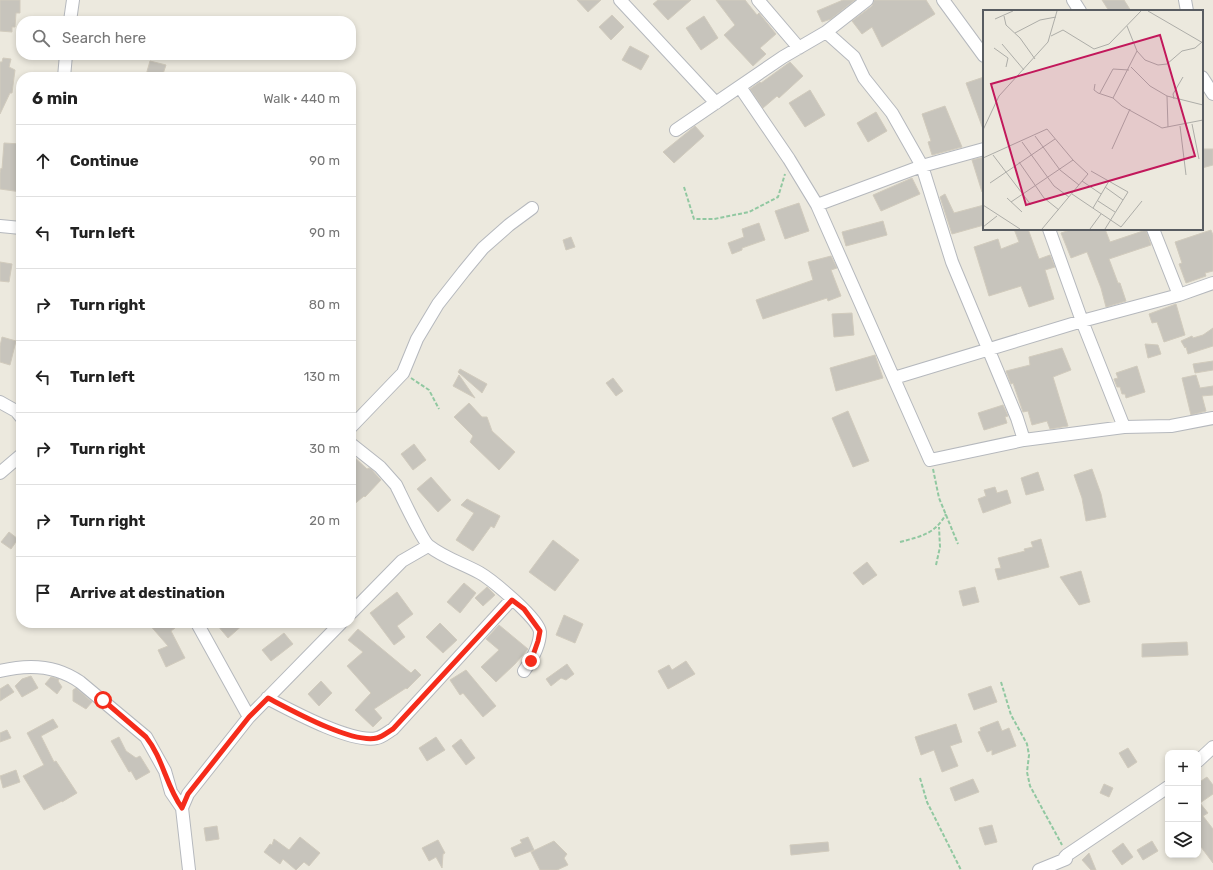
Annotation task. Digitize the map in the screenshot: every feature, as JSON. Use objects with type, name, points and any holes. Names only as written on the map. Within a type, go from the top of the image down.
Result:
[{"type":"street","points":[[71,16],[73,0]]},
{"type":"street","points":[[620,0],[716,103]]},
{"type":"street","points":[[758,0],[799,48]]},
{"type":"street","points":[[676,130],[799,48],[826,32],[868,0]]},
{"type":"street","points":[[943,0],[983,55]]},
{"type":"street","points":[[1073,0],[1079,10]]},
{"type":"street","points":[[1185,0],[1188,10]]},
{"type":"street","points":[[826,32],[854,57],[864,78],[892,113],[922,166],[952,262],[1018,418],[1024,440]]},
{"type":"street","points":[[64,72],[66,60]]},
{"type":"street","points":[[1203,78],[1213,75]]},
{"type":"street","points":[[1203,79],[1213,94]]},
{"type":"street","points":[[740,87],[789,159],[816,205],[930,460],[1024,440],[1124,427],[1170,426],[1213,418]]},
{"type":"street","points":[[816,205],[922,166],[983,149]]},
{"type":"street","points":[[356,422],[403,373],[417,339],[447,293],[483,248],[509,225],[532,208]]},
{"type":"street","points":[[0,226],[16,228]]},
{"type":"street","points":[[1049,230],[1082,321],[1124,427]]},
{"type":"street","points":[[1153,230],[1179,295]]},
{"type":"street","points":[[894,378],[989,351],[1082,321],[1179,295],[1213,283]]},
{"type":"street","points":[[0,402],[16,411]]},
{"type":"street","points":[[356,448],[389,476],[396,485],[428,546],[481,573],[501,588],[512,600],[524,609],[540,631],[531,661],[524,671]]},
{"type":"street","points":[[0,473],[16,459]]},
{"type":"street","points":[[356,608],[402,561],[428,546]]},
{"type":"street","points":[[268,698],[324,726],[358,737],[377,738],[393,729],[512,600]]},
{"type":"street","points":[[200,628],[249,717]]},
{"type":"street","points":[[182,808],[188,794],[249,717],[336,628]]},
{"type":"street","points":[[0,671],[31,666],[54,669],[68,674],[80,682],[146,737],[165,770],[171,792],[182,808],[189,870]]},
{"type":"street","points":[[1201,758],[1213,747]]},
{"type":"street","points":[[1040,870],[1066,858],[1065,856],[1165,789]]},
{"type":"path","points":[[684,187],[694,219],[714,219],[749,212],[778,197],[789,159]]},
{"type":"path","points":[[403,373],[429,390],[439,409]]},
{"type":"path","points":[[930,460],[939,498],[958,544]]},
{"type":"path","points":[[936,565],[940,547],[939,527],[946,514]]},
{"type":"path","points":[[900,542],[922,536],[939,527]]},
{"type":"path","points":[[1000,682],[1010,715],[1027,744],[1029,755],[1027,772],[1030,786],[1054,827],[1067,855]]},
{"type":"path","points":[[920,778],[927,802],[961,870]]},
{"type":"building","points":[[0,0],[20,0],[20,13],[16,13],[15,27],[12,27],[12,32],[0,31]]},
{"type":"building","points":[[577,0],[601,0],[588,12]]},
{"type":"building","points":[[658,0],[691,0],[668,20],[653,4]]},
{"type":"building","points":[[716,0],[745,0],[757,15],[759,13],[776,34],[760,48],[766,54],[753,66],[724,35],[735,25]]},
{"type":"building","points":[[843,0],[855,0],[831,19],[822,22],[817,11]]},
{"type":"building","points":[[874,0],[926,0],[935,14],[882,47],[872,27],[862,34],[852,21],[872,6]]},
{"type":"building","points":[[1102,0],[1124,0],[1130,10],[1108,10]]},
{"type":"building","points":[[612,15],[624,27],[611,40],[599,27]]},
{"type":"building","points":[[704,16],[718,38],[701,50],[686,28]]},
{"type":"building","points":[[630,46],[649,56],[641,70],[622,60]]},
{"type":"building","points":[[3,58],[11,59],[9,67],[15,70],[12,93],[10,93],[0,114],[0,62],[2,62]]},
{"type":"building","points":[[150,61],[166,65],[164,72],[147,72]]},
{"type":"building","points":[[790,62],[803,76],[779,98],[777,96],[763,108],[750,89]]},
{"type":"building","points":[[983,77],[983,129],[966,83]]},
{"type":"building","points":[[810,90],[825,115],[805,127],[789,103]]},
{"type":"building","points":[[945,106],[962,147],[932,155],[928,142],[931,141],[922,114]]},
{"type":"building","points":[[876,112],[887,131],[868,142],[857,123]]},
{"type":"building","points":[[695,126],[704,136],[674,163],[663,152]]},
{"type":"building","points":[[4,143],[16,144],[16,191],[0,189],[0,173],[1,168],[2,169]]},
{"type":"building","points":[[1203,149],[1213,149],[1213,165],[1203,168]]},
{"type":"building","points":[[983,157],[983,192],[982,192],[972,160]]},
{"type":"building","points":[[912,178],[920,194],[881,211],[873,195]]},
{"type":"building","points":[[945,194],[954,213],[983,205],[983,225],[952,234],[940,197]]},
{"type":"building","points":[[799,203],[809,231],[785,239],[775,211]]},
{"type":"building","points":[[883,221],[887,235],[846,246],[842,232]]},
{"type":"building","points":[[759,223],[765,240],[742,248],[742,250],[732,254],[728,243],[744,237],[742,229]]},
{"type":"building","points":[[1014,230],[1028,230],[1039,259],[1050,255],[1055,267],[1045,270],[1054,299],[1029,307],[1021,286],[989,296],[974,247],[998,239],[1001,249],[1019,242]]},
{"type":"building","points":[[1070,230],[1105,230],[1110,242],[1146,230],[1151,245],[1109,259],[1126,301],[1106,307],[1101,288],[1087,252],[1071,258],[1061,233]]},
{"type":"building","points":[[1211,230],[1213,235],[1213,271],[1205,273],[1206,276],[1186,283],[1179,264],[1182,263],[1175,242]]},
{"type":"building","points":[[571,237],[575,247],[566,250],[563,240]]},
{"type":"building","points":[[831,256],[837,268],[831,270],[841,296],[828,301],[827,298],[763,319],[756,300],[813,280],[808,262]]},
{"type":"building","points":[[0,262],[12,264],[9,282],[0,281]]},
{"type":"building","points":[[1176,304],[1185,335],[1164,342],[1157,322],[1152,323],[1149,314]]},
{"type":"building","points":[[852,313],[854,335],[834,337],[832,314]]},
{"type":"building","points":[[1213,328],[1213,346],[1188,354],[1186,347],[1185,348],[1181,341],[1192,336],[1193,338],[1203,335]]},
{"type":"building","points":[[2,337],[16,341],[10,365],[0,362],[0,346]]},
{"type":"building","points":[[1145,344],[1158,345],[1161,354],[1148,358]]},
{"type":"building","points":[[1062,348],[1071,370],[1053,377],[1068,426],[1050,429],[1047,421],[1032,425],[1028,411],[1023,412],[1013,383],[1011,384],[1006,371],[1030,365],[1029,357]]},
{"type":"building","points":[[875,355],[883,378],[836,391],[830,368]]},
{"type":"building","points":[[1213,361],[1213,370],[1195,373],[1193,364]]},
{"type":"building","points":[[1137,366],[1145,392],[1126,398],[1125,394],[1122,394],[1120,387],[1117,387],[1114,379],[1118,378],[1116,373]]},
{"type":"building","points":[[460,369],[487,384],[482,393],[458,372]]},
{"type":"building","points":[[459,375],[475,398],[453,386]]},
{"type":"building","points":[[1196,375],[1200,388],[1213,386],[1213,395],[1202,396],[1206,411],[1191,415],[1182,378]]},
{"type":"building","points":[[613,378],[623,391],[616,396],[606,383]]},
{"type":"building","points":[[469,403],[482,417],[487,417],[492,431],[515,452],[499,470],[470,442],[473,436],[454,417]]},
{"type":"building","points":[[1003,405],[1008,416],[1005,417],[1007,423],[984,430],[978,413]]},
{"type":"building","points":[[848,411],[869,461],[853,467],[832,418]]},
{"type":"building","points":[[414,444],[426,460],[413,470],[401,454]]},
{"type":"building","points":[[356,459],[367,469],[371,469],[381,480],[365,497],[364,496],[356,503]]},
{"type":"building","points":[[1092,469],[1101,494],[1106,517],[1086,521],[1082,498],[1074,475]]},
{"type":"building","points":[[1038,472],[1044,490],[1026,495],[1021,478]]},
{"type":"building","points":[[431,477],[451,500],[438,512],[417,489]]},
{"type":"building","points":[[995,487],[997,493],[1007,490],[1011,503],[983,513],[978,499],[986,496],[984,490]]},
{"type":"building","points":[[467,499],[500,516],[494,528],[491,526],[473,551],[456,540],[474,513],[461,505]]},
{"type":"building","points":[[9,532],[16,537],[16,542],[11,549],[1,542]]},
{"type":"building","points":[[1041,539],[1049,567],[998,580],[995,569],[1001,568],[998,558],[1025,551],[1024,549],[1033,547],[1031,542]]},
{"type":"building","points":[[553,540],[579,560],[555,591],[529,572]]},
{"type":"building","points":[[867,562],[877,575],[863,585],[853,573]]},
{"type":"building","points":[[1081,571],[1090,602],[1079,605],[1060,577]]},
{"type":"building","points":[[464,583],[476,593],[460,613],[447,602]]},
{"type":"building","points":[[487,587],[495,595],[483,606],[475,598]]},
{"type":"building","points":[[975,587],[979,602],[963,606],[959,591]]},
{"type":"building","points":[[397,592],[413,614],[397,626],[405,637],[394,645],[370,613]]},
{"type":"building","points":[[564,615],[583,624],[575,643],[556,635]]},
{"type":"building","points":[[440,623],[457,640],[443,653],[426,637]]},
{"type":"building","points":[[499,625],[528,649],[496,682],[481,667],[499,650],[486,639]]},
{"type":"building","points":[[152,628],[175,628],[171,631],[185,658],[166,667],[158,650],[168,646]]},
{"type":"building","points":[[220,628],[239,628],[228,638]]},
{"type":"building","points":[[358,629],[411,673],[415,669],[421,675],[407,689],[406,688],[374,709],[382,718],[373,727],[355,710],[371,693],[347,666],[363,652],[348,640]]},
{"type":"building","points":[[284,633],[293,644],[271,661],[262,650]]},
{"type":"building","points":[[1187,642],[1188,655],[1142,657],[1142,644]]},
{"type":"building","points":[[686,661],[695,674],[668,689],[658,671],[669,665],[672,670]]},
{"type":"building","points":[[567,664],[574,674],[566,680],[561,678],[551,686],[546,679]]},
{"type":"building","points":[[466,670],[496,706],[483,717],[463,693],[460,695],[450,680]]},
{"type":"building","points":[[31,676],[38,688],[22,697],[15,686],[22,679]]},
{"type":"building","points":[[51,677],[59,679],[58,681],[62,687],[57,694],[45,684]]},
{"type":"building","points":[[321,681],[332,693],[319,706],[308,694]]},
{"type":"building","points":[[8,684],[14,692],[0,701],[0,689]]},
{"type":"building","points":[[991,686],[997,702],[974,710],[968,694]]},
{"type":"building","points":[[76,688],[92,702],[86,709],[73,701],[73,690]]},
{"type":"building","points":[[53,719],[58,727],[41,736],[54,762],[56,761],[77,793],[44,810],[23,776],[44,765],[27,733]]},
{"type":"building","points":[[998,721],[1002,731],[1009,728],[1016,746],[992,755],[992,750],[987,752],[978,732],[981,731],[980,728]]},
{"type":"building","points":[[956,724],[962,742],[950,746],[958,766],[942,772],[934,750],[921,755],[915,737]]},
{"type":"building","points":[[7,730],[11,738],[0,742],[0,733]]},
{"type":"building","points":[[119,737],[126,751],[136,758],[140,756],[150,772],[136,780],[131,771],[129,772],[111,741]]},
{"type":"building","points":[[436,737],[445,750],[427,761],[419,748]]},
{"type":"building","points":[[461,739],[475,758],[466,765],[452,746]]},
{"type":"building","points":[[1128,748],[1137,762],[1128,768],[1119,753]]},
{"type":"building","points":[[16,770],[20,782],[3,788],[0,776]]},
{"type":"building","points":[[1207,777],[1213,785],[1213,794],[1201,802],[1201,786],[1201,781]]},
{"type":"building","points":[[973,779],[979,792],[955,801],[950,788]]},
{"type":"building","points":[[1104,784],[1113,788],[1109,797],[1100,793]]},
{"type":"building","points":[[1201,804],[1208,813],[1203,816],[1213,829],[1213,863],[1201,847]]},
{"type":"building","points":[[992,825],[997,842],[985,845],[979,828]]},
{"type":"building","points":[[217,826],[219,839],[206,841],[204,828]]},
{"type":"building","points":[[300,837],[320,853],[309,866],[304,862],[296,870],[283,859],[280,864],[264,852],[270,844],[272,845],[274,839],[289,850]]},
{"type":"building","points":[[528,837],[534,850],[515,857],[511,848],[522,843],[520,840]]},
{"type":"building","points":[[438,840],[445,853],[443,854],[442,868],[436,857],[429,861],[422,848]]},
{"type":"building","points":[[554,841],[567,854],[564,858],[568,865],[557,870],[540,870],[531,852]]},
{"type":"building","points":[[1152,841],[1158,851],[1143,860],[1137,850]]},
{"type":"building","points":[[828,842],[829,851],[791,855],[790,845]]},
{"type":"building","points":[[1123,843],[1133,857],[1122,865],[1112,851]]},
{"type":"building","points":[[1089,853],[1096,870],[1091,870],[1082,860]]},
{"type":"route","points":[[103,700],[146,737],[165,770],[171,792],[182,808],[188,794],[249,717],[268,698],[324,726],[358,737],[377,738],[393,729],[512,600],[524,609],[540,631],[531,661]]}]
